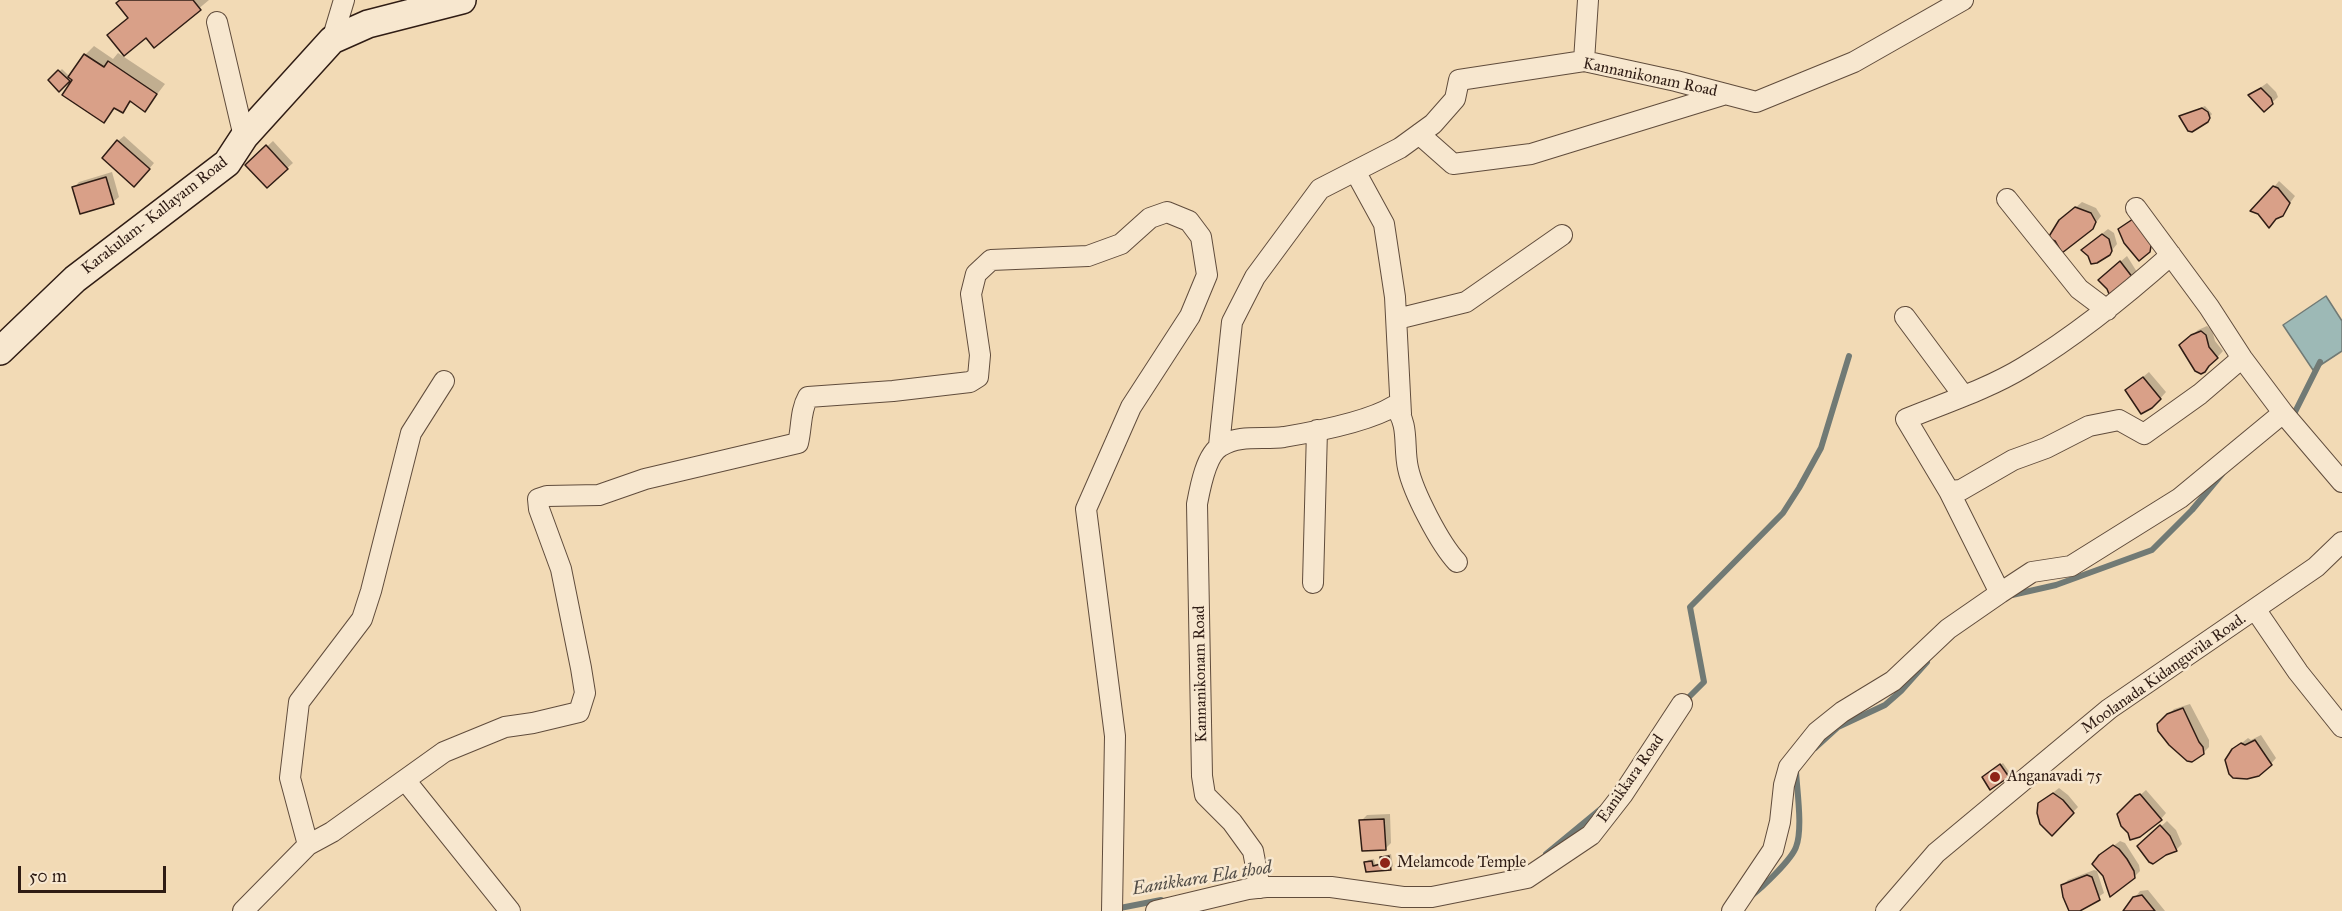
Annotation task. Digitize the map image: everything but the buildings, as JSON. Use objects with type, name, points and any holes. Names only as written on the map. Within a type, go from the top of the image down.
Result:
[{"type":"street","points":[[332,40],[344,0]]},
{"type":"street","name":"Karakulam- Kallayam Road","points":[[0,351],[75,279],[226,163],[244,137],[332,40],[369,24],[462,0]]},
{"type":"street","points":[[1584,61],[1588,0]]},
{"type":"street","name":"Kannanikonam Road","points":[[1260,883],[1253,851],[1232,822],[1205,795],[1202,776],[1197,504],[1202,480],[1219,446],[1232,322],[1255,277],[1320,189],[1400,148],[1419,134],[1449,109],[1455,99],[1459,80],[1584,61],[1676,81],[1756,102],[1854,62],[1963,0]]},
{"type":"street","points":[[217,22],[244,137]]},
{"type":"street","points":[[1419,134],[1453,164],[1531,154],[1726,94]]},
{"type":"street","points":[[1355,171],[1384,224],[1395,297],[1401,414],[1405,426],[1408,468],[1420,502],[1456,562]]},
{"type":"street","points":[[2007,199],[2079,289],[2107,310]]},
{"type":"street","points":[[2136,208],[2209,307],[2242,358],[2288,418],[2342,482]]},
{"type":"street","points":[[243,911],[308,845],[332,832],[444,752],[505,727],[533,723],[579,711],[585,693],[581,668],[561,569],[538,499],[548,496],[599,495],[645,479],[798,442],[802,428],[802,406],[808,397],[970,382],[978,377],[980,355],[971,294],[976,274],[991,260],[1088,256],[1121,244],[1150,218],[1167,212],[1189,221],[1201,237],[1207,275],[1190,316],[1131,407],[1086,508],[1115,736],[1112,906]]},
{"type":"street","points":[[1396,319],[1466,302],[1562,235]]},
{"type":"street","points":[[2000,593],[1948,491],[1906,419],[2022,368],[2078,332],[2171,255]]},
{"type":"street","points":[[1905,317],[1964,395]]},
{"type":"street","points":[[1948,491],[1961,490],[2013,460],[2046,448],[2089,426],[2119,420],[2144,434],[2200,394],[2242,358]]},
{"type":"street","points":[[308,845],[290,778],[299,702],[362,619],[411,433],[444,381]]},
{"type":"street","points":[[1219,446],[1252,437],[1282,437],[1317,430],[1381,414],[1394,406],[1401,414]]},
{"type":"street","points":[[1732,911],[1773,850],[1789,767],[1817,732],[1842,712],[1893,681],[1948,629],[2000,593],[2032,572],[2071,566],[2180,498],[2288,418]]},
{"type":"street","points":[[1313,583],[1317,430]]},
{"type":"street","name":"Moolanada Kidanguvila Road.","points":[[1886,911],[1936,853],[2109,709],[2316,567],[2342,542]]},
{"type":"street","points":[[2255,609],[2298,672],[2342,728]]},
{"type":"street","name":"Eanikkara Road","points":[[1156,911],[1260,883],[1331,887],[1403,897],[1432,897],[1527,878],[1591,835],[1623,794],[1682,704]]},
{"type":"street","points":[[405,780],[510,911]]},
{"type":"water","points":[[2326,296],[2342,321],[2342,351],[2313,370],[2283,325]]},
{"type":"waterway","name":"Eanikkara Ela thod","points":[[1684,702],[1704,682],[1690,607],[1783,513],[1799,488],[1821,448],[1849,356]]},
{"type":"waterway","points":[[2291,415],[2295,412],[2320,362]]},
{"type":"waterway","points":[[2012,595],[2056,585],[2152,550],[2192,510],[2222,474]]},
{"type":"waterway","points":[[1815,748],[1838,727],[1885,705],[1927,662]]},
{"type":"waterway","points":[[1751,896],[1783,866],[1796,847],[1799,820],[1796,771]]},
{"type":"waterway","name":"Eanikkara Ela thod","points":[[1546,854],[1603,807]]},
{"type":"waterway","name":"Eanikkara Ela thod","points":[[1115,909],[1161,900]]},
{"type":"place","name":"Anganavadi 75","points":[[1995,777]]},
{"type":"place","name":"Melamcode Temple","points":[[1385,863]]}]
